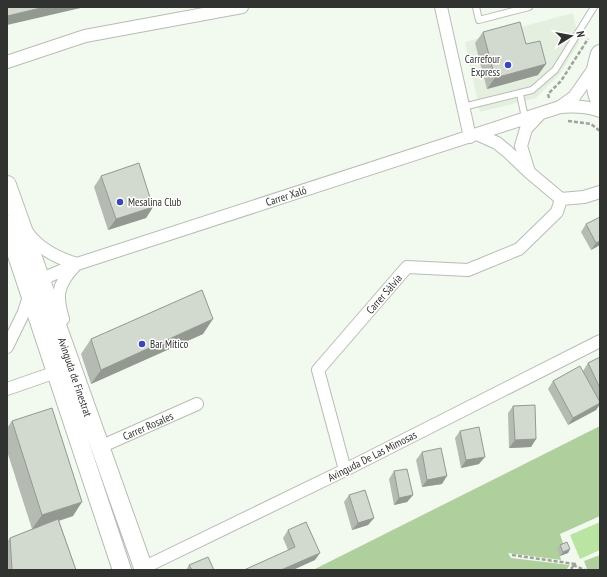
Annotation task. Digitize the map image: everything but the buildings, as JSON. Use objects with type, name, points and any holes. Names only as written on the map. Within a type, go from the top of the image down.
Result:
[{"type":"main road","points":[[598,60],[595,83],[600,101]]},
{"type":"main road","name":"Avinguda de Finestrat","points":[[7,185],[23,271],[36,287],[56,372],[122,570]]},
{"type":"main road","name":"Avinguda de Finestrat","points":[[14,225],[36,287],[63,344],[143,569]]},
{"type":"street","points":[[7,62],[85,36],[242,7]]},
{"type":"street","points":[[441,7],[463,107],[474,135],[497,143],[561,199],[584,197],[600,192]]},
{"type":"street","name":"Carrer Xaló","points":[[551,110],[574,97],[586,82],[598,60]]},
{"type":"street","name":"Carrer Xaló","points":[[36,287],[49,276],[77,264],[525,118],[551,110],[579,106],[594,108],[600,111]]},
{"type":"street","points":[[530,173],[521,146],[526,129],[551,110]]},
{"type":"street","name":"Carrer Sàlvia","points":[[346,470],[318,370],[407,268],[468,270],[519,249],[557,212],[561,199]]},
{"type":"street","points":[[14,225],[46,251],[62,260],[77,264]]},
{"type":"street","points":[[7,347],[36,287],[55,283],[65,276],[77,264]]},
{"type":"street","points":[[65,276],[59,292],[58,302],[77,369],[79,388]]},
{"type":"street","name":"Avinguda De Las Mimosas","points":[[143,569],[346,470],[600,341]]},
{"type":"street","name":"Avinguda de Finestrat","points":[[56,372],[60,367],[63,344]]},
{"type":"street","points":[[7,390],[56,372]]},
{"type":"street","name":"Avinguda de Finestrat","points":[[56,372],[64,373],[79,388]]},
{"type":"street","name":"Carrer Rosales","points":[[100,447],[197,404]]},
{"type":"lane","points":[[476,7],[479,20],[529,7]]},
{"type":"lane","points":[[463,107],[532,90],[555,70],[594,7]]},
{"type":"lane","points":[[520,94],[525,118]]},
{"type":"path","points":[[589,37],[561,81],[548,94],[551,110],[555,119],[591,124],[600,131]]},
{"type":"path","points":[[512,555],[575,564],[573,565],[585,570]]},
{"type":"path","points":[[570,570],[573,565]]},
{"type":"shaded area","points":[[573,13],[579,43],[560,74],[536,98],[480,112],[465,42]]},
{"type":"shaded area","points":[[600,426],[600,516],[560,534],[564,546],[560,556],[561,560],[508,553],[511,558],[570,565],[566,570],[313,570]]},
{"type":"shaded area","points":[[600,522],[600,550],[580,559],[570,535]]},
{"type":"shaded area","points":[[600,555],[600,570],[587,569],[584,561]]},
{"type":"place","name":"Carrefour Express","points":[[508,65]]},
{"type":"place","name":"Mesalina Club","points":[[120,202]]},
{"type":"place","name":"Bar Mítico","points":[[142,344]]}]
